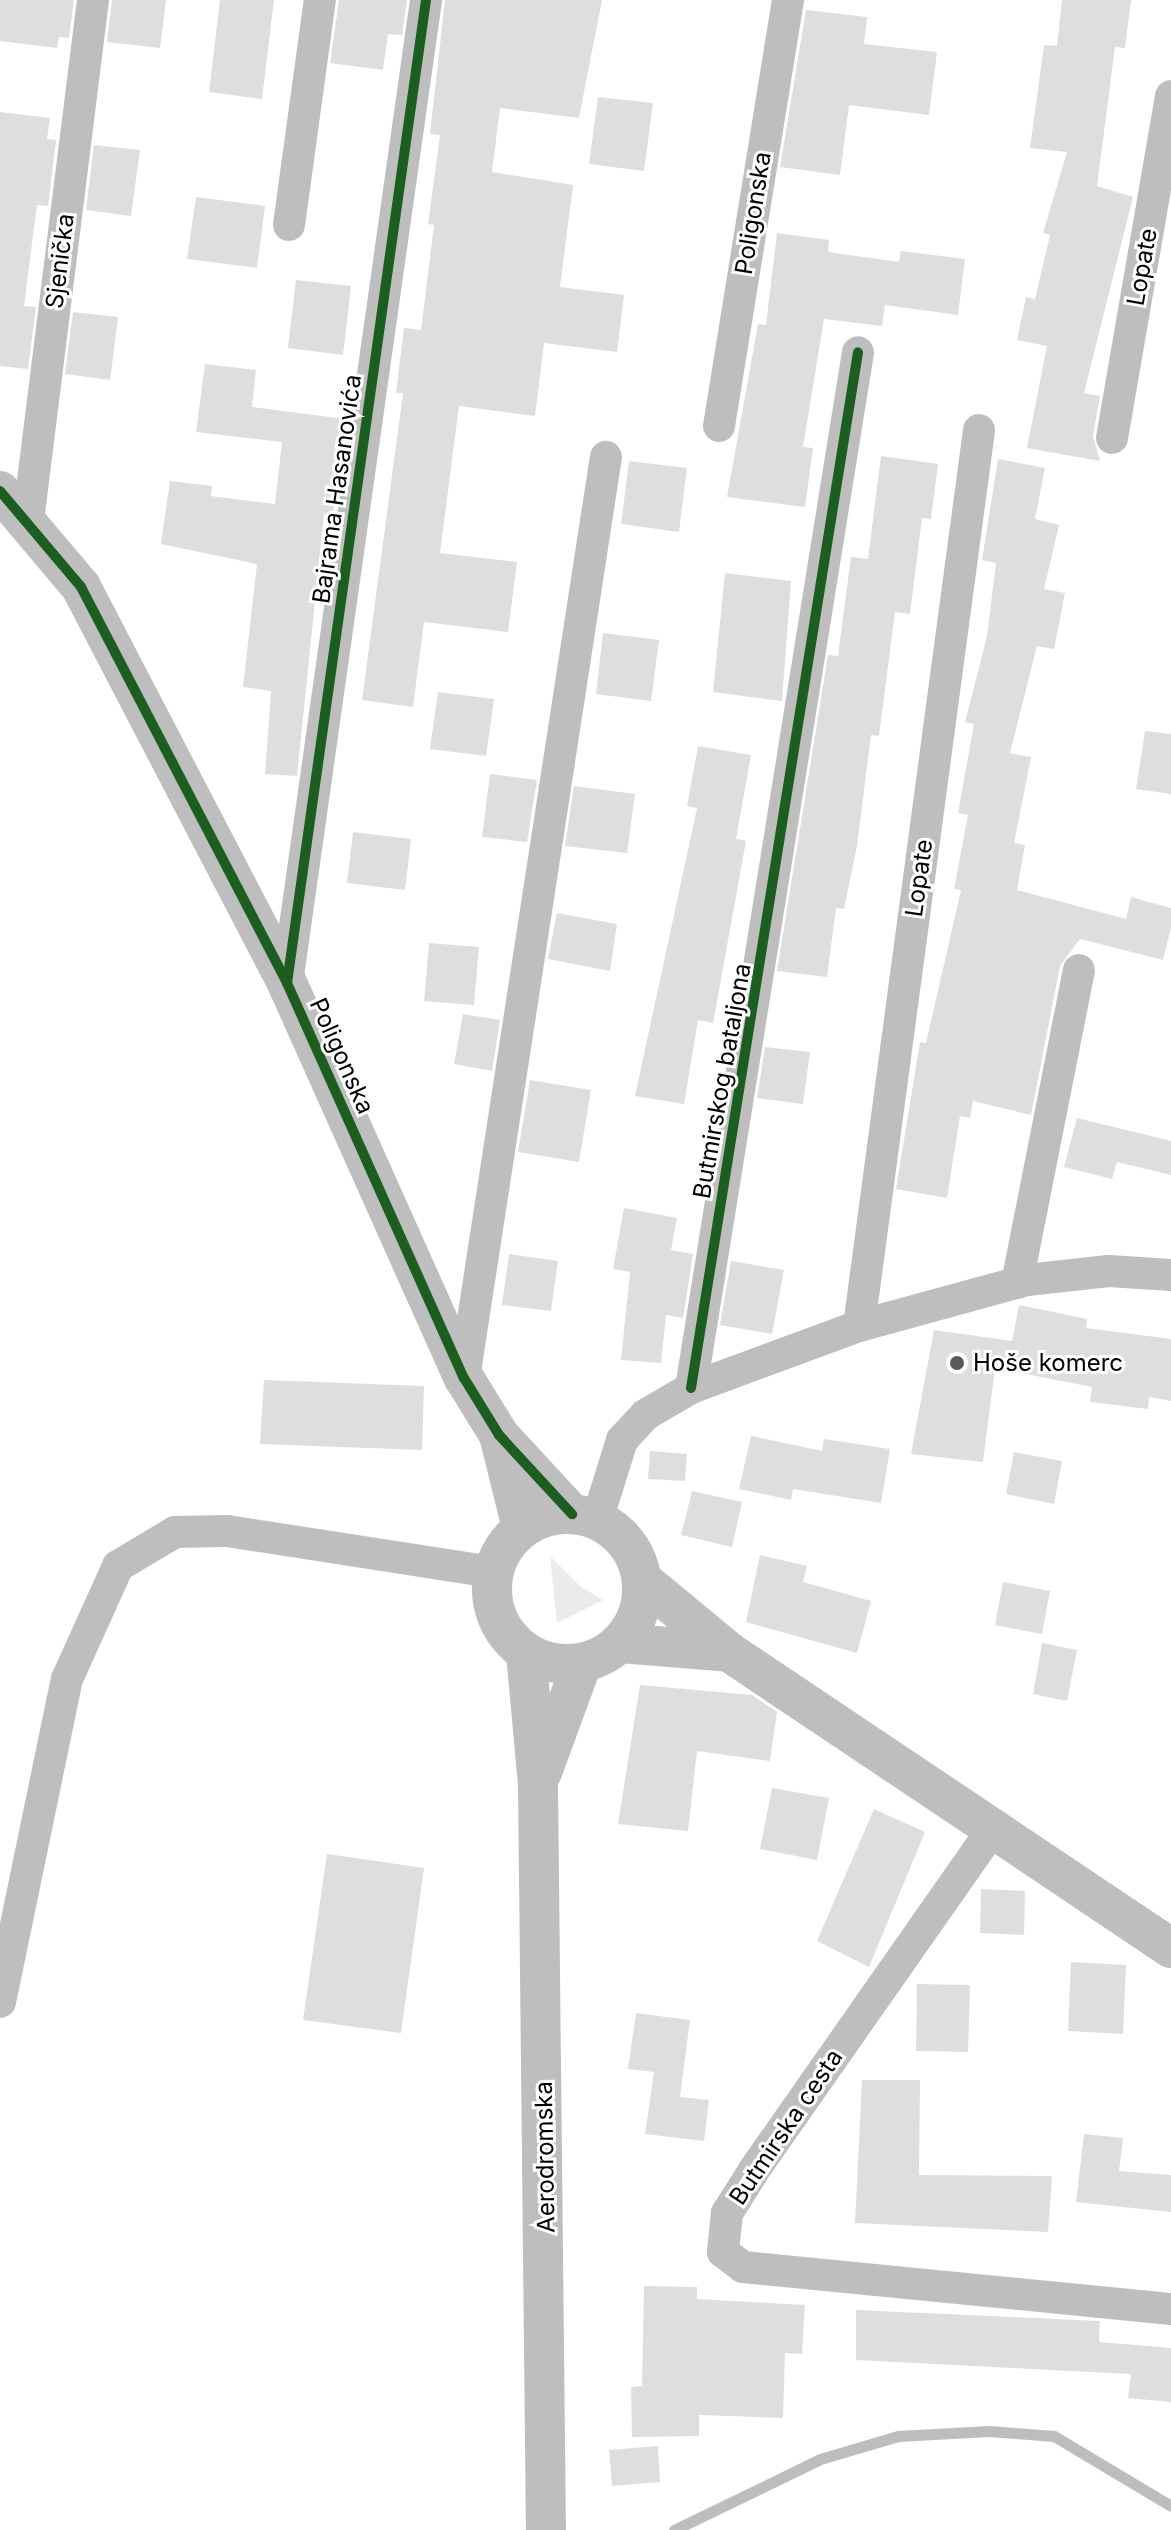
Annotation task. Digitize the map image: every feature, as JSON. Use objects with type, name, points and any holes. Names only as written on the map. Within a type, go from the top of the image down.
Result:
[{"type":"street","name":"Sjenička","points":[[28,521],[93,0]]},
{"type":"street","points":[[289,225],[320,0]]},
{"type":"street","name":"Bajrama Hasanovića","points":[[287,983],[426,0]]},
{"type":"street","name":"Poligonska","points":[[719,426],[788,0]]},
{"type":"street","name":"Lopate","points":[[1112,438],[1171,96]]},
{"type":"street","name":"Butmirskog bataljona","points":[[691,1388],[858,352]]},
{"type":"street","name":"Lopate","points":[[859,1326],[979,430]]},
{"type":"street","points":[[464,1378],[606,457]]},
{"type":"street","name":"Poligonska","points":[[0,491],[81,587],[287,983],[464,1378],[499,1435],[585,1517]]},
{"type":"street","points":[[1017,1283],[1079,970]]},
{"type":"street","points":[[585,1517],[622,1440],[645,1415],[691,1388],[859,1326],[1017,1283],[1109,1271],[1171,1275]]},
{"type":"street","name":"Poligonska","points":[[499,1435],[522,1528]]},
{"type":"street","points":[[620,1643],[641,1606],[642,1580],[635,1555],[585,1517],[522,1528],[493,1572],[500,1624],[526,1653],[582,1663],[620,1643],[729,1652]]},
{"type":"street","points":[[0,2002],[67,1679],[118,1566],[175,1532],[227,1531],[493,1572]]},
{"type":"street","points":[[642,1580],[729,1652],[990,1833],[1171,1948]]},
{"type":"street","name":"Aerodromska","points":[[526,1653],[538,1784],[546,2520]]},
{"type":"street","name":"Aerodromska","points":[[538,1784],[582,1663]]},
{"type":"street","name":"Butmirska cesta","points":[[990,1833],[753,2172],[727,2213],[723,2252],[743,2267],[1171,2309]]},
{"type":"shaded area","points":[[550,1556],[581,1587],[603,1600],[557,1623]]},
{"type":"building","points":[[0,0],[74,0],[69,38],[59,37],[57,48],[0,41]]},
{"type":"building","points":[[112,0],[166,0],[160,48],[107,42]]},
{"type":"building","points":[[220,0],[274,0],[262,99],[209,92]]},
{"type":"building","points":[[339,0],[407,0],[402,35],[388,34],[383,70],[330,63]]},
{"type":"building","points":[[445,0],[602,0],[579,118],[500,108],[492,172],[573,185],[560,287],[624,295],[617,352],[544,343],[535,416],[459,406],[440,553],[517,562],[508,632],[424,622],[413,707],[362,700],[403,393],[396,393],[404,328],[421,330],[434,225],[428,224],[440,135],[430,134]]},
{"type":"building","points":[[1062,0],[1131,0],[1125,48],[1115,47],[1097,186],[1133,197],[1084,393],[1100,396],[1093,436],[1100,461],[1027,448],[1047,346],[1017,340],[1026,297],[1035,299],[1050,235],[1043,233],[1067,152],[1030,148],[1044,45],[1057,46]]},
{"type":"building","points":[[806,10],[867,17],[864,44],[937,52],[929,115],[849,105],[840,175],[780,167]]},
{"type":"building","points":[[598,97],[653,103],[644,171],[589,164]]},
{"type":"building","points":[[0,112],[50,118],[47,139],[56,140],[48,206],[37,205],[24,306],[36,307],[28,369],[0,366]]},
{"type":"building","points":[[94,145],[140,150],[131,216],[86,210]]},
{"type":"building","points":[[196,197],[265,206],[257,268],[187,259]]},
{"type":"building","points":[[777,233],[829,240],[828,252],[899,262],[901,251],[965,259],[958,315],[885,305],[882,326],[824,319],[803,447],[813,448],[805,507],[727,497],[758,324],[766,325]]},
{"type":"building","points":[[296,280],[351,286],[343,355],[288,348]]},
{"type":"building","points":[[73,312],[118,317],[110,380],[65,374]]},
{"type":"building","points":[[205,364],[256,370],[252,407],[345,419],[333,515],[324,514],[297,776],[265,774],[271,691],[243,687],[257,564],[161,544],[170,481],[212,486],[211,496],[275,504],[282,442],[196,432]]},
{"type":"building","points":[[881,456],[938,464],[931,519],[922,518],[910,614],[895,612],[879,736],[871,735],[857,846],[844,909],[836,908],[827,977],[777,971],[828,655],[838,656],[851,557],[868,559]]},
{"type":"building","points":[[998,459],[1045,468],[1035,519],[1059,525],[1044,589],[1065,593],[1054,649],[1037,646],[1010,753],[1031,757],[1014,843],[1025,845],[1017,890],[1126,919],[1131,897],[1171,908],[1171,928],[1163,960],[1080,939],[1060,966],[1031,1115],[973,1101],[970,1118],[960,1116],[947,1198],[896,1189],[920,1042],[926,1043],[961,890],[954,889],[968,815],[958,813],[974,724],[965,722],[987,636],[996,563],[982,560]]},
{"type":"building","points":[[629,461],[687,468],[679,532],[621,524]]},
{"type":"building","points":[[725,573],[791,581],[782,701],[713,692]]},
{"type":"building","points":[[603,633],[659,640],[651,701],[596,694]]},
{"type":"building","points":[[438,692],[494,699],[486,756],[430,749]]},
{"type":"building","points":[[1145,731],[1171,734],[1171,794],[1136,789]]},
{"type":"building","points":[[698,746],[751,755],[736,839],[746,841],[713,1023],[698,1020],[684,1104],[635,1096],[697,808],[687,806]]},
{"type":"building","points":[[490,774],[537,780],[527,842],[482,837]]},
{"type":"building","points":[[574,786],[635,794],[627,853],[565,846]]},
{"type":"building","points":[[353,832],[411,839],[405,890],[347,883]]},
{"type":"building","points":[[557,913],[617,924],[610,971],[548,959]]},
{"type":"building","points":[[429,943],[479,947],[474,1005],[424,1001]]},
{"type":"building","points":[[463,1014],[500,1020],[492,1071],[454,1064]]},
{"type":"building","points":[[765,1047],[810,1052],[803,1104],[757,1098]]},
{"type":"building","points":[[530,1080],[591,1090],[579,1162],[518,1152]]},
{"type":"building","points":[[1077,1118],[1171,1141],[1171,1175],[1117,1162],[1112,1179],[1064,1167]]},
{"type":"building","points":[[624,1208],[677,1218],[671,1250],[693,1254],[683,1318],[666,1315],[661,1363],[621,1360],[630,1272],[613,1269]]},
{"type":"building","points":[[509,1254],[558,1261],[551,1311],[502,1305]]},
{"type":"building","points":[[731,1261],[784,1270],[772,1334],[720,1325]]},
{"type":"building","points":[[1019,1305],[1087,1319],[1086,1328],[1171,1339],[1171,1401],[1149,1397],[1148,1409],[1090,1402],[1092,1387],[995,1368],[983,1462],[911,1454],[934,1330],[1012,1341]]},
{"type":"building","points":[[264,1380],[424,1386],[422,1450],[260,1444]]},
{"type":"building","points":[[751,1436],[822,1451],[824,1439],[890,1449],[881,1503],[793,1489],[791,1500],[739,1489]]},
{"type":"building","points":[[650,1451],[687,1454],[685,1481],[648,1479]]},
{"type":"building","points":[[1014,1452],[1062,1461],[1054,1504],[1006,1494]]},
{"type":"building","points":[[692,1491],[742,1502],[732,1547],[681,1535]]},
{"type":"building","points":[[760,1555],[807,1566],[803,1582],[871,1601],[857,1653],[746,1622]]},
{"type":"building","points":[[1003,1582],[1050,1591],[1042,1634],[995,1625]]},
{"type":"building","points":[[1042,1643],[1077,1650],[1067,1701],[1033,1694]]},
{"type":"building","points":[[640,1685],[752,1695],[777,1712],[770,1761],[697,1751],[688,1831],[618,1824]]},
{"type":"building","points":[[772,1788],[829,1798],[817,1860],[760,1849]]},
{"type":"building","points":[[874,1809],[925,1832],[869,1967],[817,1941]]},
{"type":"building","points":[[327,1854],[424,1868],[401,2033],[303,2020]]},
{"type":"building","points":[[981,1889],[1025,1891],[1024,1935],[980,1933]]},
{"type":"building","points":[[1071,1962],[1126,1965],[1123,2034],[1068,2031]]},
{"type":"building","points":[[917,1984],[970,1985],[968,2052],[916,2051]]},
{"type":"building","points":[[636,2013],[690,2020],[680,2097],[709,2100],[704,2141],[645,2134],[654,2072],[628,2069]]},
{"type":"building","points":[[862,2080],[920,2080],[919,2175],[1052,2176],[1048,2232],[855,2223]]},
{"type":"building","points":[[1084,2134],[1123,2138],[1119,2171],[1171,2175],[1171,2212],[1076,2202]]},
{"type":"building","points":[[644,2286],[697,2287],[697,2299],[805,2305],[802,2354],[785,2353],[783,2418],[699,2415],[699,2436],[632,2437],[631,2387],[642,2386]]},
{"type":"building","points":[[856,2310],[1100,2321],[1099,2342],[1171,2348],[1171,2402],[1128,2398],[1131,2374],[856,2360]]},
{"type":"building","points":[[658,2446],[660,2482],[612,2486],[609,2450]]},
{"type":"waterway","points":[[674,2530],[820,2459],[898,2436],[989,2431],[1054,2436],[1171,2506]]},
{"type":"cycle path","points":[[287,983],[426,0]]},
{"type":"cycle path","points":[[691,1388],[858,352]]},
{"type":"cycle path","points":[[0,491],[81,587],[287,983],[464,1378],[499,1435],[572,1514]]},
{"type":"place","name":"Hoše komerc","points":[[957,1363]]}]
